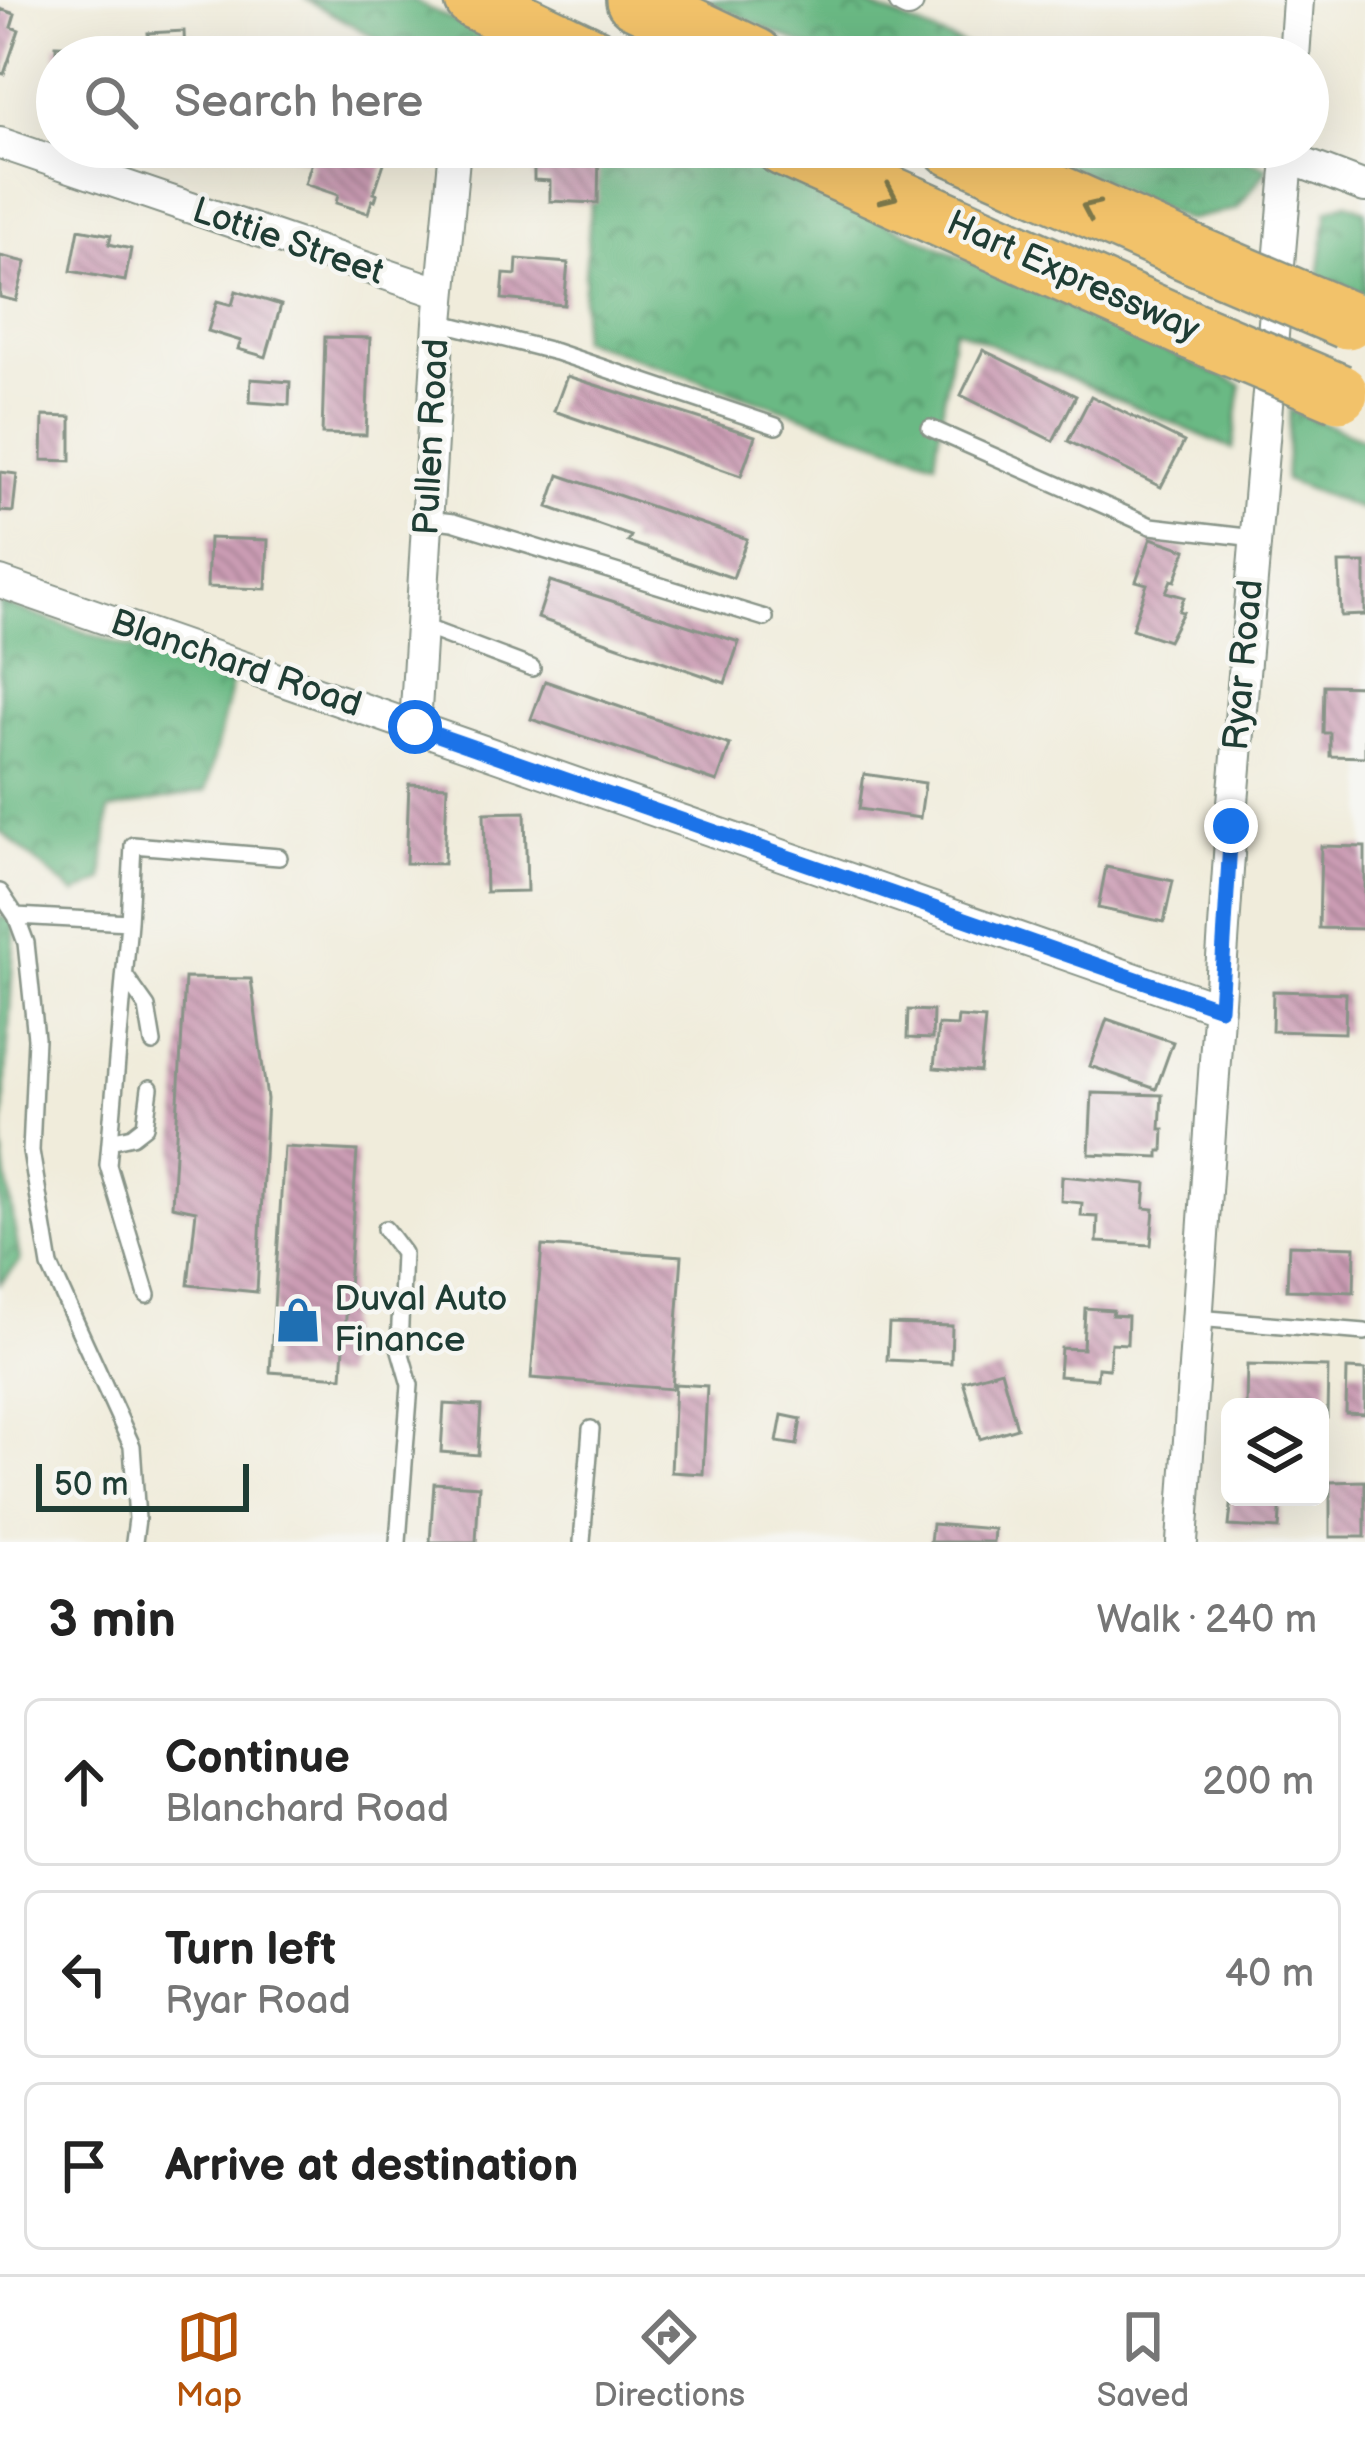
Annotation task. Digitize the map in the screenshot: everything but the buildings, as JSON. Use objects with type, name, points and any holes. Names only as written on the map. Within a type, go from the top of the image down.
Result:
[{"type":"highway","points":[[474,0],[550,36]]},
{"type":"highway","points":[[635,0],[711,36]]},
{"type":"highway","name":"Hart Expressway","points":[[830,168],[1352,398]]},
{"type":"highway","name":"Hart Expressway","points":[[999,168],[1356,324]]},
{"type":"street","points":[[1295,36],[1298,0]]},
{"type":"street","name":"Lottie Street","points":[[0,143],[36,156]]},
{"type":"street","name":"Lottie Street","points":[[67,168],[440,308]]},
{"type":"street","name":"Pullen Road","points":[[415,727],[453,168]]},
{"type":"street","name":"Ryar Road","points":[[1181,1542],[1255,538],[1288,168]]},
{"type":"street","points":[[1323,168],[1365,187]]},
{"type":"street","name":"Blanchard Road","points":[[0,582],[1220,1008]]},
{"type":"lane","points":[[440,308],[776,426]]},
{"type":"lane","points":[[930,428],[1151,526],[1255,538]]},
{"type":"lane","points":[[427,519],[453,522],[765,618]]},
{"type":"lane","points":[[422,626],[532,668]]},
{"type":"lane","points":[[147,1295],[108,1165],[133,845],[279,857]]},
{"type":"lane","points":[[0,892],[26,943],[36,1038],[32,1151],[50,1266],[132,1446],[134,1542]]},
{"type":"lane","points":[[16,916],[129,922]]},
{"type":"lane","points":[[125,975],[147,1007],[153,1043]]},
{"type":"lane","points":[[110,1141],[133,1136],[145,1126],[150,1088]]},
{"type":"lane","points":[[385,1229],[403,1253],[399,1347],[410,1385],[398,1542]]},
{"type":"lane","points":[[1198,1318],[1365,1332]]},
{"type":"lane","points":[[583,1542],[591,1430]]},
{"type":"green space","points":[[307,0],[412,0],[485,36],[372,36]]},
{"type":"green space","points":[[705,0],[855,0],[942,36],[783,36]]},
{"type":"green space","points":[[590,168],[766,168],[1241,385],[1233,449],[954,328],[935,461],[580,339]]},
{"type":"green space","points":[[1072,168],[1268,168],[1237,209],[1186,220]]},
{"type":"green space","points":[[1347,203],[1365,210],[1365,295],[1319,276],[1328,210]]},
{"type":"green space","points":[[1290,410],[1365,440],[1365,511],[1285,480]]},
{"type":"green space","points":[[0,603],[232,683],[206,791],[109,810],[103,880],[75,894],[0,831]]},
{"type":"green space","points":[[0,915],[15,923],[2,1146],[20,1262],[0,1283]]},
{"type":"place","name":"Duval Auto Finance","points":[[298,1320]]},
{"type":"route","points":[[415,727],[1220,1008],[1231,826]]}]
